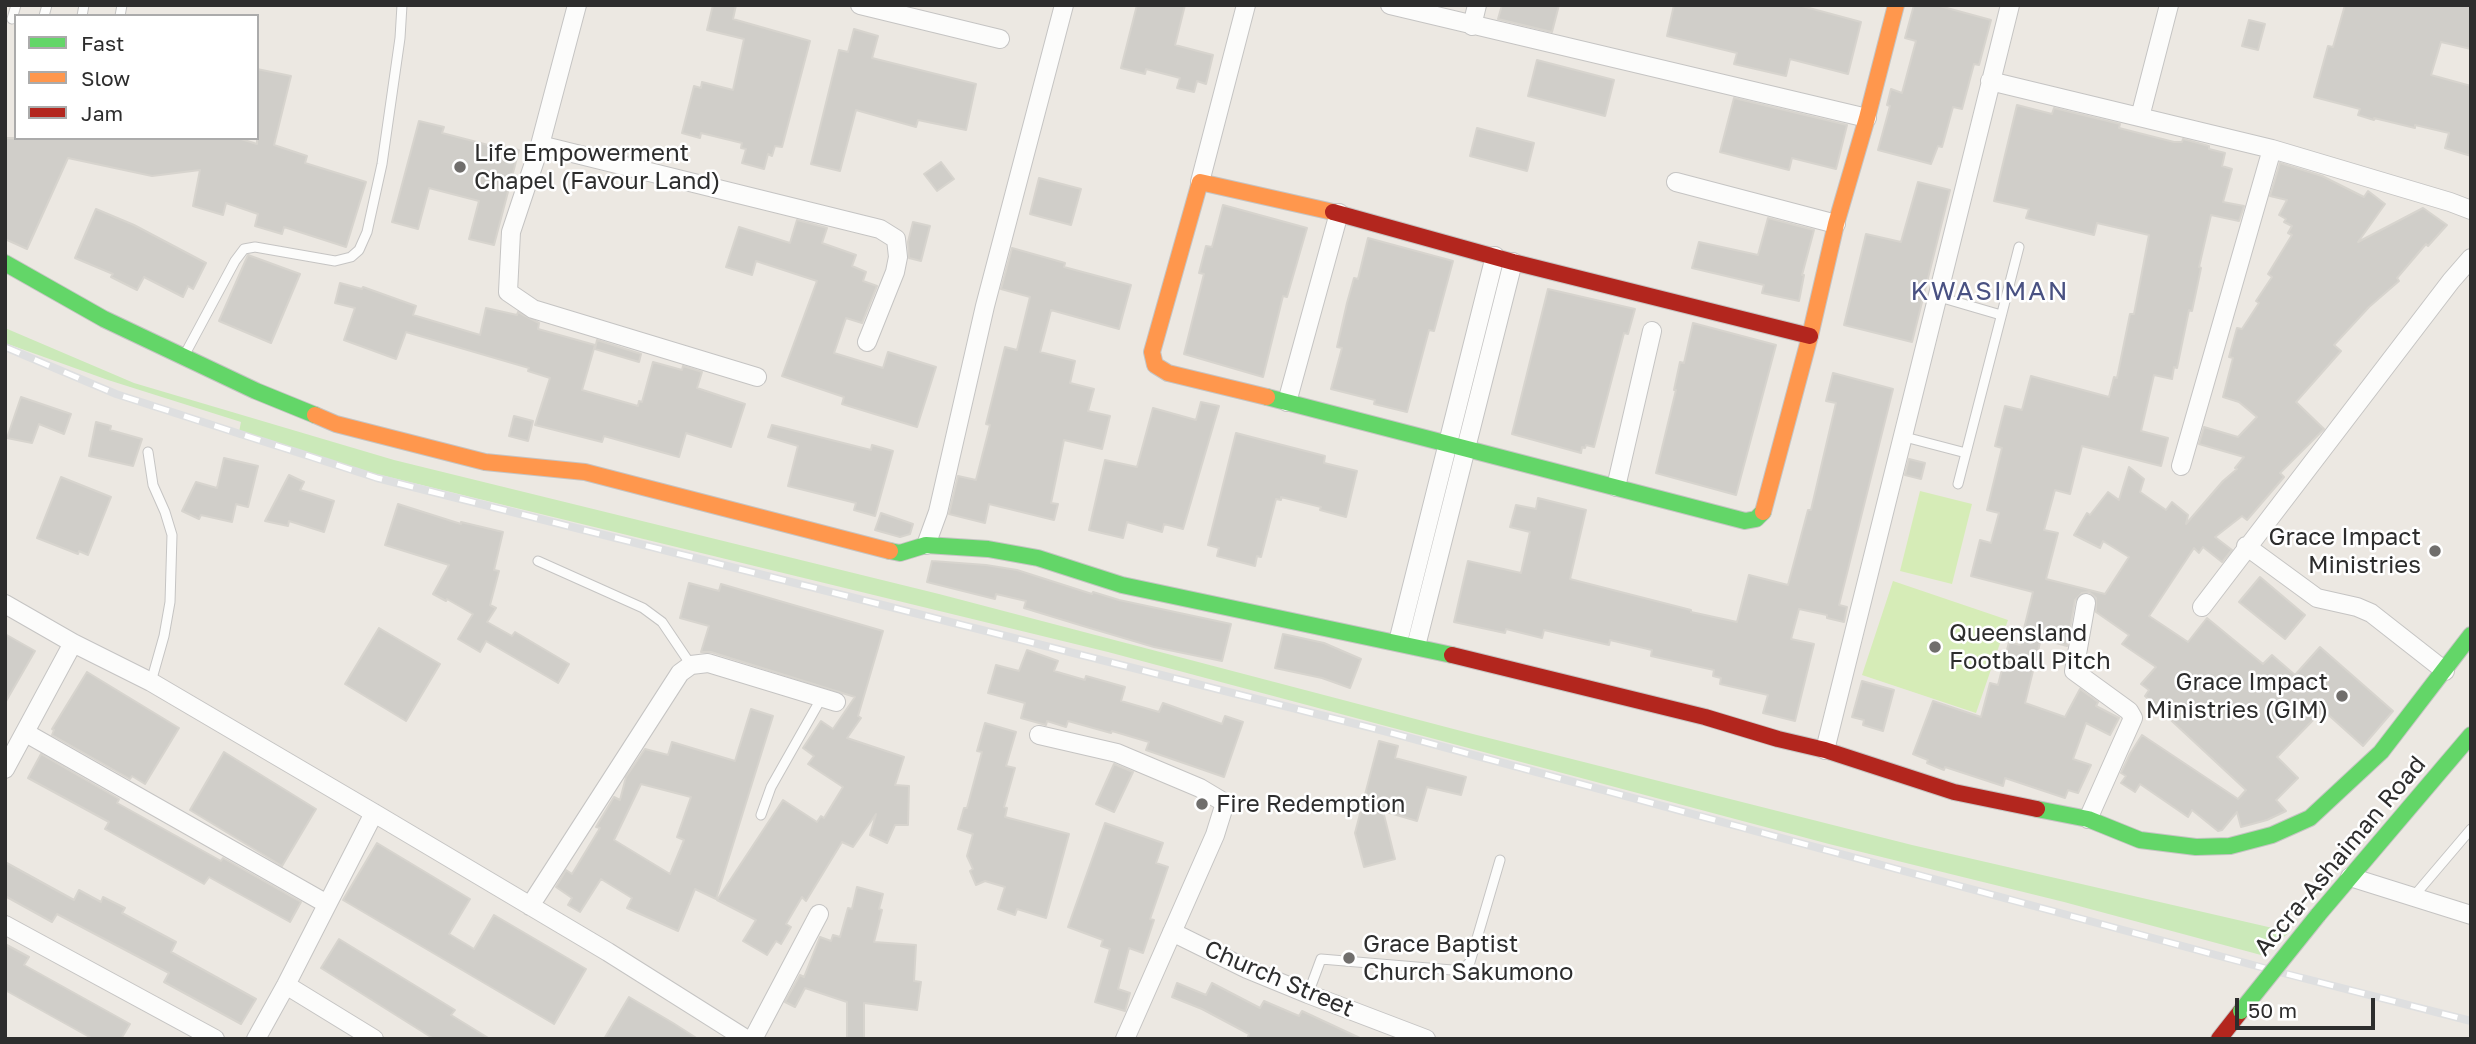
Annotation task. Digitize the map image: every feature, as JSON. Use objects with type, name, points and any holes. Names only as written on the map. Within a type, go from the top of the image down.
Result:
[{"type":"street","points":[[577,5],[540,145],[511,232],[508,292],[533,309],[757,377]]},
{"type":"street","points":[[860,5],[904,10],[1000,39]]},
{"type":"street","points":[[926,545],[938,512],[985,306],[1064,5]]},
{"type":"street","points":[[1246,5],[1200,182],[1154,338],[1152,352],[1155,365],[1168,373],[1745,521],[1756,519],[1764,511],[1768,498],[1836,224],[1896,5]]},
{"type":"street","points":[[1390,5],[1867,118]]},
{"type":"street","points":[[1472,26],[1477,5]]},
{"type":"street","points":[[1825,750],[2010,5]]},
{"type":"street","points":[[2140,117],[2169,5]]},
{"type":"street","points":[[1990,81],[2272,149],[2471,210]]},
{"type":"street","points":[[540,145],[880,229],[896,239],[898,257],[895,272],[867,342]]},
{"type":"street","points":[[2181,466],[2272,149]]},
{"type":"street","points":[[1200,182],[1339,213],[1513,262],[1810,336]]},
{"type":"street","points":[[1676,182],[1836,224]]},
{"type":"street","points":[[1287,402],[1339,213]]},
{"type":"street","points":[[1407,644],[1447,443],[1495,256]]},
{"type":"street","points":[[2202,607],[2246,546],[2471,258]]},
{"type":"street","points":[[1407,644],[1465,450],[1513,262]]},
{"type":"street","points":[[5,263],[104,319],[256,391],[336,424],[485,463],[585,472],[900,553],[926,545],[988,549],[1038,558],[1122,585],[1407,644],[1705,717],[1825,750],[1954,792],[2088,819],[2140,840],[2196,847],[2230,846],[2272,835],[2309,818],[2381,752],[2471,635]]},
{"type":"street","points":[[1616,486],[1652,331]]},
{"type":"street","points":[[2246,546],[2317,598],[2371,613],[2445,671]]},
{"type":"street","points":[[2086,603],[2074,671],[2129,710],[2133,718],[2088,819]]},
{"type":"street","points":[[5,604],[73,643],[151,682],[608,952],[746,1039]]},
{"type":"street","points":[[5,769],[73,643]]},
{"type":"street","points":[[530,906],[680,673],[691,665],[708,663],[829,700]]},
{"type":"street","points":[[26,733],[327,904]]},
{"type":"street","points":[[1039,735],[1117,753],[1200,788],[1225,803],[1216,835],[1125,1039]]},
{"type":"street","name":"Accra-Ashaiman Road","points":[[2219,1039],[2318,915],[2471,736]]},
{"type":"street","points":[[256,1039],[374,813]]},
{"type":"street","points":[[2350,877],[2471,915]]},
{"type":"street","points":[[753,1039],[819,914]]},
{"type":"street","points":[[5,925],[215,1039]]},
{"type":"street","name":"Church Street","points":[[1172,932],[1247,969],[1426,1039]]},
{"type":"street","points":[[286,985],[374,1039]]},
{"type":"lane","points":[[11,19],[16,5]]},
{"type":"lane","points":[[184,356],[244,249],[255,247],[335,261],[351,257],[359,250],[367,232],[382,164],[397,65],[401,5]]},
{"type":"lane","points":[[1958,484],[2019,247]]},
{"type":"lane","points":[[1936,296],[2001,315]]},
{"type":"lane","points":[[1901,436],[1966,453]]},
{"type":"lane","points":[[148,452],[153,485],[172,535],[170,603],[151,682]]},
{"type":"lane","points":[[538,561],[643,607],[662,622],[691,665]]},
{"type":"lane","points":[[761,815],[771,787],[829,700]]},
{"type":"lane","points":[[2414,896],[2471,829]]},
{"type":"lane","points":[[1308,994],[1321,959],[1463,969],[1470,962],[1500,860]]},
{"type":"green space","points":[[5,328],[134,383],[394,460],[939,594],[1465,732],[1912,845],[2290,932],[2261,955],[2064,902],[1829,844],[1108,652],[323,461],[238,437],[241,422],[108,380],[5,343]]},
{"type":"green space","points":[[1920,491],[1972,504],[1952,584],[1900,571]]},
{"type":"green space","name":"Queensland Football Pitch","points":[[1893,581],[2008,620],[1976,713],[1862,675]]},
{"type":"building","points":[[713,5],[736,5],[733,19],[810,41],[782,147],[775,146],[772,156],[768,154],[764,169],[742,163],[746,149],[741,148],[742,143],[701,133],[700,138],[682,133],[694,86],[701,88],[702,82],[733,90],[744,39],[707,30]]},
{"type":"building","points":[[1137,5],[1185,5],[1175,45],[1213,55],[1206,84],[1197,81],[1194,92],[1177,88],[1180,78],[1146,69],[1145,74],[1121,68]]},
{"type":"building","points":[[1502,5],[1559,5],[1552,32],[1498,19]]},
{"type":"building","points":[[1674,5],[1798,5],[1861,22],[1848,74],[1790,59],[1786,76],[1734,64],[1737,53],[1667,36]]},
{"type":"building","points":[[1914,5],[1936,5],[1991,20],[1979,65],[1974,64],[1962,109],[1953,107],[1942,147],[1938,146],[1931,164],[1878,150],[1890,106],[1887,105],[1891,89],[1902,93],[1916,41],[1905,38]]},
{"type":"building","points":[[2345,5],[2471,5],[2471,49],[2441,42],[2431,75],[2471,86],[2471,156],[2445,148],[2449,133],[2374,120],[2358,115],[2360,109],[2314,97],[2328,46],[2333,47]]},
{"type":"building","points":[[2249,20],[2265,24],[2258,50],[2242,46]]},
{"type":"building","points":[[854,29],[878,36],[872,58],[976,84],[966,130],[918,120],[916,127],[856,110],[840,171],[811,164],[839,50],[848,52]]},
{"type":"building","points":[[1537,60],[1614,80],[1605,116],[1528,96]]},
{"type":"building","points":[[259,69],[291,76],[274,145],[307,156],[305,163],[366,182],[346,247],[284,227],[282,234],[255,226],[258,214],[226,203],[223,215],[193,206],[200,170],[152,176],[68,158],[27,249],[5,239],[5,138],[244,140],[257,144]]},
{"type":"building","points":[[1734,98],[1847,125],[1836,169],[1792,158],[1789,170],[1720,152]]},
{"type":"building","points":[[2017,105],[2052,114],[2054,108],[2120,124],[2119,128],[2174,142],[2182,142],[2183,139],[2225,153],[2222,166],[2232,169],[2223,202],[2244,206],[2239,221],[2211,215],[2192,311],[2189,310],[2177,368],[2174,367],[2172,379],[2154,375],[2141,431],[2168,438],[2161,466],[2082,446],[2070,494],[2055,490],[2044,530],[2058,533],[2046,579],[2105,594],[2129,557],[2103,541],[2100,548],[2074,535],[2087,513],[2090,515],[2108,492],[2119,500],[2129,467],[2144,479],[2140,492],[2166,510],[2172,502],[2188,515],[2186,524],[2223,481],[2237,469],[2235,468],[2244,457],[2199,444],[2204,427],[2238,437],[2257,417],[2239,402],[2223,397],[2237,328],[2242,329],[2259,303],[2256,301],[2272,277],[2268,274],[2292,235],[2288,233],[2292,226],[2284,222],[2286,219],[2279,215],[2287,200],[2270,196],[2280,163],[2322,176],[2364,197],[2368,191],[2385,204],[2358,242],[2423,208],[2447,225],[2428,246],[2426,244],[2397,278],[2399,281],[2369,307],[2334,345],[2341,351],[2296,402],[2324,429],[2280,473],[2284,477],[2247,520],[2242,516],[2215,537],[2232,550],[2222,562],[2203,547],[2199,553],[2194,548],[2149,616],[2188,642],[2207,618],[2263,664],[2272,655],[2295,675],[2320,647],[2393,711],[2363,746],[2323,710],[2277,757],[2298,778],[2276,800],[2286,811],[2267,820],[2241,827],[2237,812],[2222,830],[2218,831],[2192,810],[2188,817],[2140,784],[2135,792],[2121,783],[2126,776],[2121,773],[2142,735],[2238,799],[2246,790],[2145,696],[2149,690],[2141,684],[2156,667],[2122,644],[2129,635],[2096,612],[2096,598],[2089,592],[2082,593],[2075,600],[2067,646],[2041,639],[2025,703],[2065,717],[2080,689],[2098,702],[2096,706],[2119,718],[2110,735],[2086,723],[2073,759],[2091,765],[2078,793],[2068,790],[2065,798],[2005,778],[2003,786],[1945,767],[1944,770],[1913,754],[1933,701],[1981,717],[1990,683],[1998,685],[2009,642],[2020,645],[2033,592],[1971,576],[1980,540],[1991,543],[1999,513],[1987,510],[2002,448],[1995,446],[2005,406],[2022,410],[2031,376],[2109,397],[2114,377],[2117,378],[2130,314],[2134,314],[2149,235],[2097,223],[2094,235],[2026,218],[2029,209],[1994,201]]},
{"type":"building","points":[[419,121],[444,127],[442,133],[519,150],[494,245],[469,239],[479,201],[429,188],[418,229],[392,222]]},
{"type":"building","points":[[1477,128],[1534,143],[1527,171],[1470,156]]},
{"type":"building","points":[[941,162],[954,179],[937,191],[924,174]]},
{"type":"building","points":[[1039,178],[1081,189],[1071,225],[1030,214]]},
{"type":"building","points":[[1918,182],[1950,190],[1912,342],[1844,325],[1866,234],[1901,242]]},
{"type":"building","points":[[1223,205],[1307,228],[1287,297],[1283,296],[1263,377],[1184,354],[1204,274],[1199,273],[1206,246],[1212,247]]},
{"type":"building","points":[[96,209],[134,225],[206,263],[193,289],[188,286],[183,297],[144,277],[137,290],[111,277],[113,274],[75,258]]},
{"type":"building","points":[[1768,218],[1814,230],[1802,275],[1799,301],[1762,293],[1764,285],[1692,268],[1699,242],[1758,255]]},
{"type":"building","points":[[797,220],[827,228],[822,243],[856,255],[852,266],[866,272],[863,281],[877,286],[862,323],[846,318],[834,353],[883,368],[888,352],[936,367],[917,427],[842,404],[844,397],[782,376],[817,281],[756,261],[752,275],[726,267],[739,227],[790,243]]},
{"type":"building","points":[[913,222],[930,226],[921,261],[909,258],[908,242]]},
{"type":"building","points":[[1368,238],[1453,261],[1434,331],[1429,330],[1407,412],[1374,404],[1375,400],[1331,389],[1342,348],[1337,347],[1347,303],[1354,278],[1358,279]]},
{"type":"building","points":[[1012,248],[1065,263],[1064,267],[1131,285],[1119,329],[1051,310],[1040,352],[1075,361],[1070,383],[1094,389],[1088,411],[1110,416],[1102,449],[1064,440],[1051,503],[1058,504],[1054,520],[989,504],[985,523],[949,514],[958,476],[976,480],[990,425],[986,424],[1005,347],[1017,350],[1030,297],[1001,289]]},
{"type":"building","points":[[248,255],[300,274],[271,343],[219,321]]},
{"type":"building","points":[[340,283],[362,289],[363,287],[416,306],[413,315],[480,335],[486,308],[517,315],[518,312],[539,323],[538,329],[595,345],[582,390],[638,406],[639,401],[642,402],[653,362],[702,372],[697,388],[745,404],[731,447],[686,433],[679,457],[604,436],[602,442],[535,425],[550,378],[528,371],[529,368],[406,332],[396,359],[344,340],[355,308],[335,303]]},
{"type":"building","points":[[1548,289],[1635,309],[1628,334],[1624,333],[1594,447],[1586,445],[1585,448],[1582,447],[1581,453],[1512,434]]},
{"type":"building","points":[[1693,323],[1776,345],[1736,495],[1656,473],[1680,362],[1684,363]]},
{"type":"building","points":[[597,340],[641,354],[639,362],[595,349]]},
{"type":"building","points":[[1833,373],[1893,389],[1839,605],[1847,607],[1844,622],[1799,609],[1791,639],[1814,644],[1795,721],[1763,713],[1768,695],[1720,684],[1721,678],[1713,676],[1714,670],[1651,656],[1652,650],[1610,640],[1609,645],[1544,630],[1542,638],[1506,629],[1505,633],[1454,622],[1468,561],[1521,573],[1530,532],[1510,527],[1516,505],[1536,509],[1538,498],[1586,510],[1570,579],[1737,622],[1749,575],[1788,585],[1808,510],[1811,510],[1836,403],[1826,401]]},
{"type":"building","points":[[21,397],[71,414],[64,434],[39,424],[32,443],[7,438]]},
{"type":"building","points":[[1201,402],[1219,406],[1183,529],[1164,524],[1162,532],[1127,522],[1123,538],[1089,530],[1105,460],[1137,467],[1153,408],[1196,420]]},
{"type":"building","points":[[514,416],[533,421],[528,441],[509,436]]},
{"type":"building","points":[[96,422],[111,426],[110,430],[142,439],[133,466],[89,456]]},
{"type":"building","points":[[772,425],[871,450],[872,445],[893,451],[875,516],[854,510],[856,503],[788,486],[798,446],[768,437]]},
{"type":"building","points":[[1236,433],[1325,456],[1324,463],[1357,471],[1346,517],[1320,510],[1321,507],[1281,497],[1281,500],[1276,499],[1261,557],[1257,556],[1255,566],[1217,556],[1219,548],[1208,545]]},
{"type":"building","points":[[224,458],[258,466],[248,507],[236,504],[232,522],[201,515],[199,519],[182,511],[196,482],[217,488]]},
{"type":"building","points":[[1909,459],[1925,463],[1921,479],[1905,475]]},
{"type":"building","points":[[289,475],[304,482],[300,490],[334,501],[324,532],[289,521],[288,526],[265,521]]},
{"type":"building","points":[[61,477],[111,497],[88,555],[79,551],[78,554],[37,538]]},
{"type":"building","points":[[398,504],[461,524],[503,532],[494,570],[499,571],[490,605],[496,608],[487,622],[512,636],[515,632],[569,664],[558,683],[486,641],[480,652],[458,639],[473,614],[433,594],[449,565],[385,545]]},
{"type":"building","points":[[881,513],[913,524],[910,534],[900,537],[875,530]]},
{"type":"building","points":[[932,561],[1017,570],[1092,594],[1093,592],[1231,624],[1222,661],[1154,647],[1024,608],[1026,601],[996,594],[995,599],[927,582]]},
{"type":"building","points":[[2260,577],[2305,615],[2285,639],[2239,602]]},
{"type":"building","points":[[689,583],[719,591],[721,584],[883,631],[858,716],[861,718],[847,738],[904,757],[895,785],[909,786],[908,825],[895,825],[887,843],[870,835],[876,814],[853,847],[842,842],[806,901],[802,897],[786,924],[791,927],[781,944],[776,941],[767,955],[743,941],[756,920],[717,900],[783,800],[817,822],[821,816],[824,818],[843,787],[808,764],[814,756],[803,748],[821,721],[833,729],[855,697],[711,652],[701,652],[709,626],[680,618]]},
{"type":"building","points":[[379,628],[440,664],[406,721],[345,684]]},
{"type":"building","points":[[5,634],[35,651],[5,703]]},
{"type":"building","points":[[1283,634],[1324,643],[1361,659],[1350,688],[1322,678],[1275,668]]},
{"type":"building","points":[[1027,650],[1058,661],[1054,671],[1085,680],[1086,676],[1125,687],[1121,701],[1159,712],[1163,703],[1222,724],[1225,716],[1243,722],[1224,777],[1146,750],[1149,742],[1112,731],[1111,733],[1068,721],[1066,727],[1047,721],[1046,725],[1021,718],[1025,703],[988,693],[996,665],[1019,671]]},
{"type":"building","points":[[87,672],[179,728],[145,784],[132,776],[130,779],[52,735],[52,729]]},
{"type":"building","points":[[1862,681],[1894,690],[1883,731],[1863,725],[1864,720],[1852,717]]},
{"type":"building","points":[[751,709],[773,716],[716,899],[695,889],[678,931],[627,908],[632,898],[601,879],[580,912],[568,905],[572,898],[556,887],[566,870],[572,874],[600,828],[596,827],[614,797],[620,800],[626,777],[645,749],[668,755],[672,742],[735,761]],"holes":[[[641,784],[691,797],[677,837],[684,840],[670,874],[614,840]]]},
{"type":"building","points":[[985,723],[1016,732],[1006,766],[1015,768],[1004,807],[1007,808],[1005,817],[1069,834],[1046,918],[1017,909],[1015,915],[998,909],[1005,887],[985,881],[976,885],[970,871],[973,869],[967,856],[973,834],[958,829],[964,808],[967,808],[982,752],[977,751]]},
{"type":"building","points":[[1379,741],[1398,746],[1395,758],[1466,777],[1461,795],[1427,787],[1417,821],[1383,811],[1395,859],[1364,867],[1355,833]]},
{"type":"building","points":[[224,752],[316,809],[282,866],[190,810]]},
{"type":"building","points":[[41,754],[119,799],[117,803],[301,902],[290,922],[209,877],[204,884],[105,829],[109,822],[28,778]]},
{"type":"building","points":[[1114,764],[1133,772],[1114,812],[1096,804]]},
{"type":"building","points":[[1105,823],[1163,843],[1156,863],[1168,867],[1150,919],[1154,920],[1143,953],[1129,948],[1118,989],[1130,993],[1125,1011],[1095,1002],[1110,949],[1101,946],[1103,940],[1068,927]]},
{"type":"building","points":[[377,843],[470,899],[449,934],[474,949],[494,915],[586,969],[554,1024],[343,900]]},
{"type":"building","points":[[5,862],[74,900],[79,890],[101,902],[103,897],[125,908],[122,913],[176,942],[171,952],[256,999],[241,1024],[164,982],[169,973],[57,914],[52,922],[5,896]]},
{"type":"building","points":[[857,887],[883,894],[874,942],[916,945],[914,981],[921,982],[917,1010],[864,1003],[864,1039],[847,1039],[847,1002],[805,988],[795,1007],[785,1002],[800,975],[804,977],[820,937],[831,941],[833,935],[840,937],[848,908],[852,909]]},
{"type":"building","points":[[339,939],[455,1010],[451,1015],[490,1039],[434,1039],[321,968]]},
{"type":"building","points":[[5,944],[29,957],[24,965],[130,1024],[121,1039],[93,1039],[5,990]]},
{"type":"building","points":[[1177,983],[1206,995],[1212,983],[1260,1008],[1264,1001],[1299,1016],[1302,1011],[1362,1039],[1247,1039],[1249,1034],[1202,1009],[1172,997]]},
{"type":"building","points":[[629,997],[673,1023],[698,1039],[604,1039]]},
{"type":"railway","points":[[5,347],[116,394],[377,478],[1384,731],[2279,972],[2471,1021]]},
{"type":"traffic: fast","points":[[5,263],[104,319],[256,391],[315,415]]},
{"type":"traffic: fast","points":[[1267,397],[1745,521],[1756,519],[1763,512]]},
{"type":"traffic: fast","points":[[890,551],[900,553],[926,545],[988,549],[1038,558],[1122,585],[1452,655]]},
{"type":"traffic: fast","points":[[2037,809],[2088,819],[2140,840],[2196,847],[2230,846],[2272,835],[2310,818],[2381,752],[2471,635]]},
{"type":"traffic: fast","points":[[2318,915],[2471,735]]},
{"type":"traffic: fast","points":[[2241,1011],[2318,915]]},
{"type":"traffic: slow","points":[[1763,512],[1810,336],[1836,224],[1896,5]]},
{"type":"traffic: slow","points":[[1267,397],[1168,373],[1155,365],[1152,352],[1200,182],[1333,212]]},
{"type":"traffic: slow","points":[[315,415],[336,424],[485,462],[585,472],[890,551]]},
{"type":"traffic: jam","points":[[1333,212],[1513,262],[1810,336]]},
{"type":"traffic: jam","points":[[1452,655],[1705,717],[1825,750],[1954,792],[2037,809]]},
{"type":"traffic: jam","points":[[2219,1039],[2241,1011]]},
{"type":"place","name":"Life Empowerment Chapel (Favour Land)","points":[[460,167]]},
{"type":"place","name":"Grace Impact Ministries","points":[[2435,551]]},
{"type":"place","name":"Queensland Football Pitch","points":[[1935,647]]},
{"type":"place","name":"Grace Impact Ministries (GIM)","points":[[2342,696]]},
{"type":"place","name":"Fire Redemption","points":[[1202,804]]},
{"type":"place","name":"Grace Baptist Church Sakumono","points":[[1349,958]]},
{"type":"district","name":"KWASIMAN","points":[[1990,292]]}]
